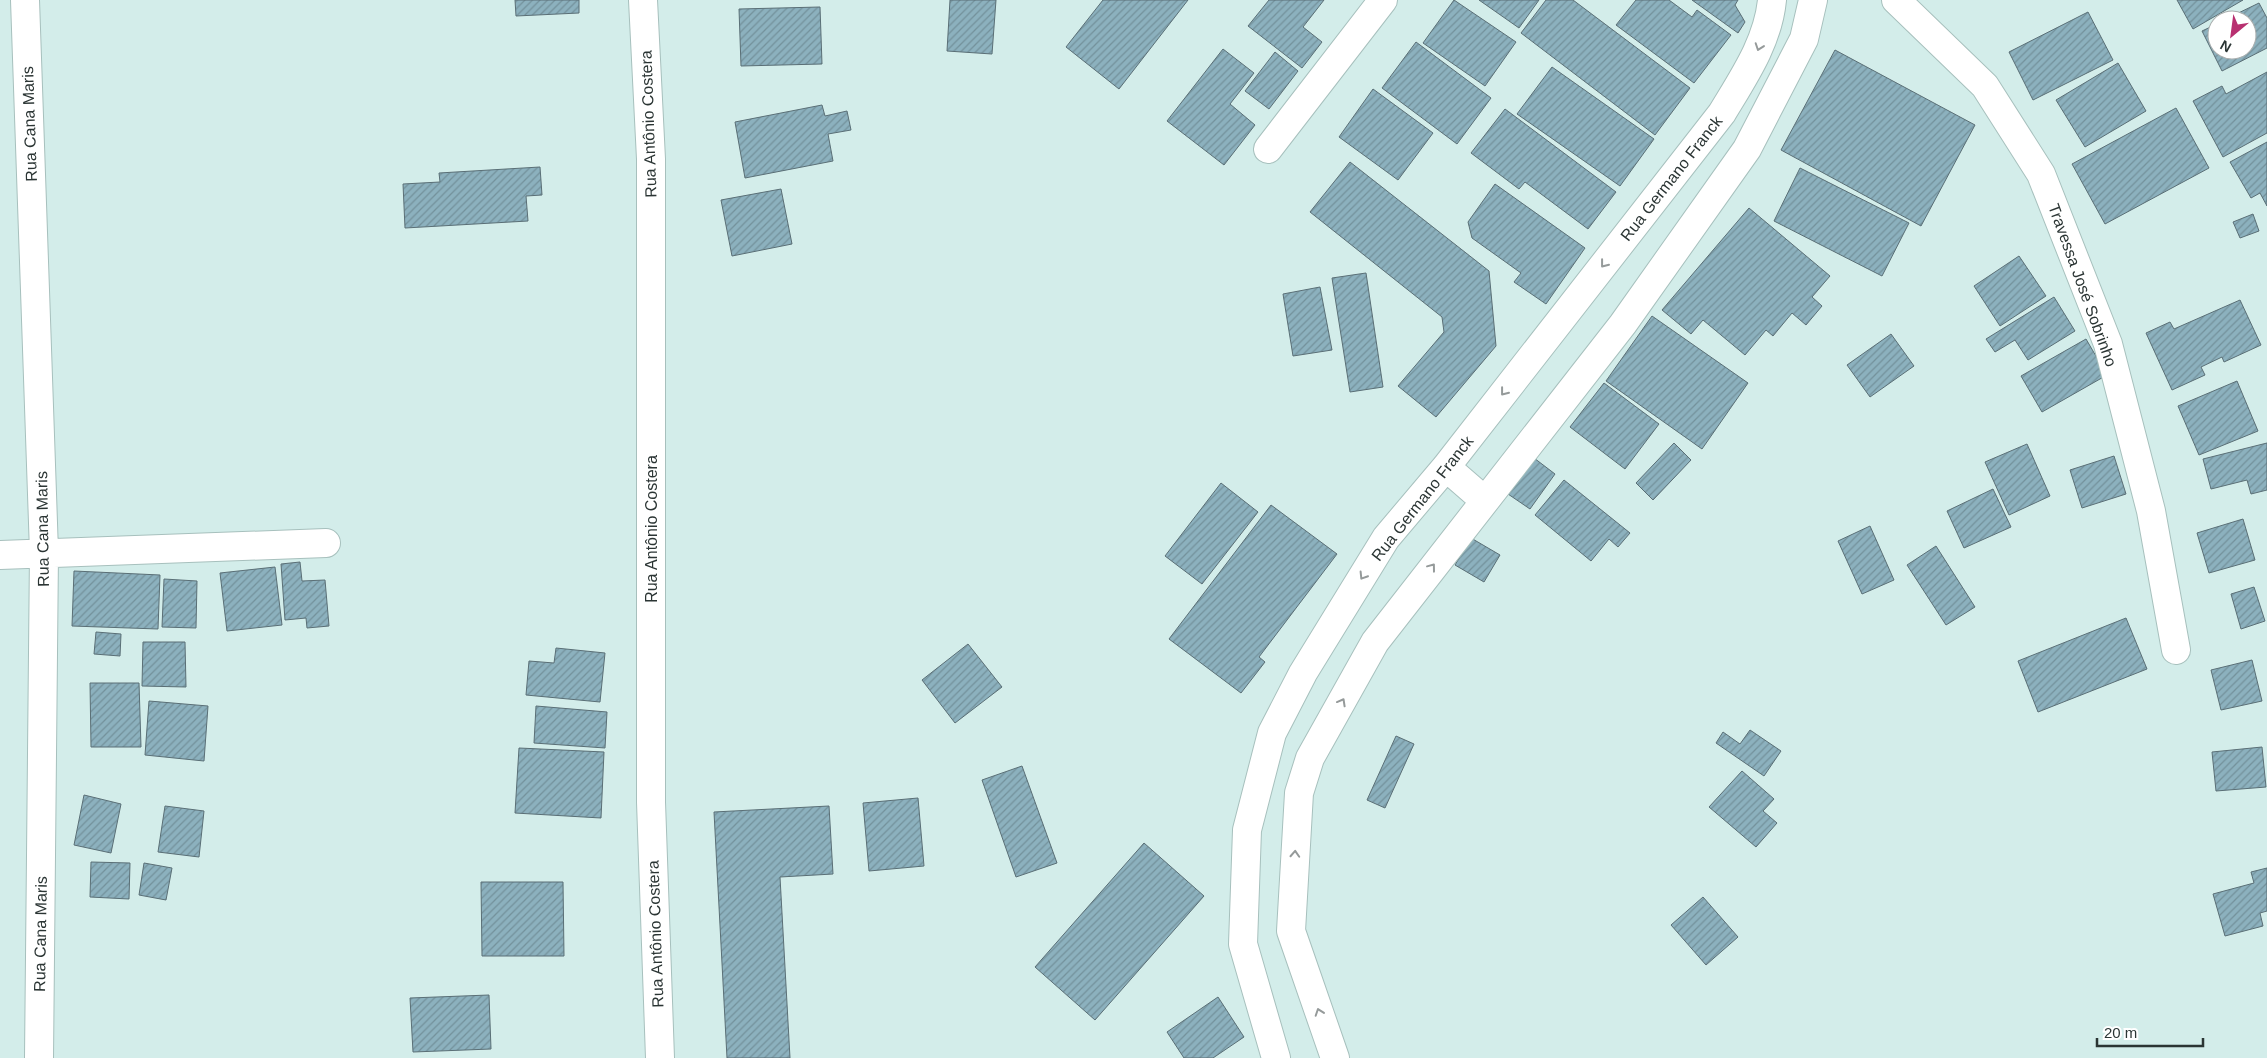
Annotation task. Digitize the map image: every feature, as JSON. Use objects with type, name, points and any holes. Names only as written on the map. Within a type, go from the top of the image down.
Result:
[{"type":"street","name":"Rua Cana Maris","points":[[25,0],[44,552],[39,1058]]},
{"type":"street","name":"Rua Antônio Costera","points":[[643,0],[651,159],[651,802],[660,1058]]},
{"type":"street","points":[[1268,149],[1383,0]]},
{"type":"street","name":"Rua Germano Franck","points":[[1276,1058],[1243,944],[1247,830],[1272,733],[1303,673],[1386,538],[1446,467],[1722,113],[1757,54],[1772,10],[1772,0]]},
{"type":"street","points":[[1335,1058],[1291,930],[1299,794],[1310,758],[1374,642],[1623,324],[1747,149],[1804,39],[1813,0]]},
{"type":"street","name":"Travessa José Sobrinho","points":[[1896,0],[1985,86],[2041,174],[2108,344],[2151,511],[2176,650]]},
{"type":"street","points":[[1446,467],[1484,500]]},
{"type":"street","points":[[0,556],[44,552],[326,543]]},
{"type":"building","points":[[515,0],[579,0],[579,13],[516,16]]},
{"type":"building","points":[[950,0],[996,0],[992,54],[947,51]]},
{"type":"building","points":[[1103,0],[1188,0],[1119,89],[1066,47]]},
{"type":"building","points":[[1269,0],[1324,0],[1303,27],[1322,42],[1302,68],[1248,26]]},
{"type":"building","points":[[1454,0],[1516,42],[1485,86],[1423,43]]},
{"type":"building","points":[[1479,0],[1539,0],[1519,28]]},
{"type":"building","points":[[1546,0],[1573,0],[1690,88],[1655,135],[1521,33]]},
{"type":"building","points":[[1636,0],[1669,0],[1692,17],[1697,10],[1731,35],[1694,83],[1616,25]]},
{"type":"building","points":[[1692,0],[1738,0],[1735,5],[1745,22],[1738,33]]},
{"type":"building","points":[[2177,0],[2243,0],[2226,10],[2207,10],[2207,21],[2193,29]]},
{"type":"building","points":[[2259,3],[2267,18],[2267,48],[2257,53],[2257,10],[2245,10]]},
{"type":"building","points":[[820,7],[822,64],[741,66],[739,9]]},
{"type":"building","points":[[2088,12],[2113,60],[2033,100],[2009,52]]},
{"type":"building","points":[[2207,29],[2207,41],[2202,31]]},
{"type":"building","points":[[1416,42],[1491,98],[1457,144],[1382,88]]},
{"type":"building","points":[[1223,49],[1254,73],[1230,104],[1255,125],[1224,165],[1167,121]]},
{"type":"building","points":[[1835,50],[1975,125],[1921,226],[1781,150]]},
{"type":"building","points":[[1275,52],[1298,71],[1269,109],[1245,91]]},
{"type":"building","points":[[2216,60],[2244,60],[2222,71]]},
{"type":"building","points":[[2118,63],[2146,111],[2085,147],[2056,100]]},
{"type":"building","points":[[1552,67],[1654,139],[1620,186],[1517,114]]},
{"type":"building","points":[[2267,72],[2267,133],[2223,157],[2193,101],[2222,86],[2226,94]]},
{"type":"building","points":[[1373,89],[1433,133],[1398,180],[1339,137]]},
{"type":"building","points":[[822,105],[825,116],[847,111],[851,130],[828,134],[833,161],[745,178],[735,122]]},
{"type":"building","points":[[2176,108],[2209,168],[2105,224],[2072,164]]},
{"type":"building","points":[[1505,109],[1616,192],[1588,229],[1525,182],[1519,189],[1471,153]]},
{"type":"building","points":[[2267,142],[2267,206],[2260,193],[2251,198],[2230,162]]},
{"type":"building","points":[[1350,162],[1489,271],[1496,346],[1436,417],[1398,386],[1444,332],[1442,317],[1310,212]]},
{"type":"building","points":[[540,167],[542,195],[526,196],[528,221],[405,228],[403,184],[440,182],[439,173]]},
{"type":"building","points":[[1800,168],[1909,223],[1882,276],[1774,221]]},
{"type":"building","points":[[1495,184],[1585,248],[1546,304],[1514,282],[1521,273],[1472,238],[1468,222]]},
{"type":"building","points":[[781,189],[792,244],[732,256],[721,200]]},
{"type":"building","points":[[1749,208],[1830,276],[1812,297],[1822,306],[1806,325],[1792,313],[1773,336],[1766,330],[1745,355],[1703,320],[1691,334],[1662,310]]},
{"type":"building","points":[[2253,214],[2259,231],[2240,238],[2233,222]]},
{"type":"building","points":[[2019,256],[2046,296],[2000,326],[1974,286]]},
{"type":"building","points":[[1366,273],[1383,387],[1350,392],[1332,278]]},
{"type":"building","points":[[1320,287],[1332,350],[1293,356],[1283,294]]},
{"type":"building","points":[[2054,297],[2075,331],[2028,360],[2015,340],[1995,352],[1986,339]]},
{"type":"building","points":[[2240,300],[2261,345],[2224,362],[2222,357],[2201,367],[2205,375],[2172,390],[2146,333],[2170,322],[2174,329]]},
{"type":"building","points":[[1652,316],[1748,383],[1702,449],[1606,381]]},
{"type":"building","points":[[1891,334],[1914,366],[1870,397],[1847,365]]},
{"type":"building","points":[[2086,339],[2107,375],[2042,412],[2021,376]]},
{"type":"building","points":[[2237,381],[2258,431],[2199,455],[2178,406]]},
{"type":"building","points":[[1604,383],[1659,424],[1625,469],[1570,427]]},
{"type":"building","points":[[1674,443],[1691,460],[1653,500],[1636,483]]},
{"type":"building","points":[[2267,443],[2267,490],[2251,494],[2247,480],[2211,489],[2203,459]]},
{"type":"building","points":[[2027,444],[2050,496],[2009,515],[1985,462]]},
{"type":"building","points":[[2114,456],[2126,494],[2082,508],[2070,470]]},
{"type":"building","points":[[1534,458],[1555,474],[1530,509],[1508,494]]},
{"type":"building","points":[[1564,480],[1630,533],[1618,547],[1609,539],[1591,561],[1535,515]]},
{"type":"building","points":[[1221,483],[1258,512],[1202,584],[1165,556]]},
{"type":"building","points":[[1993,489],[2011,527],[1964,548],[1947,511]]},
{"type":"building","points":[[1271,505],[1337,554],[1259,657],[1265,662],[1241,693],[1169,639]]},
{"type":"building","points":[[2243,519],[2255,560],[2209,573],[2197,533]]},
{"type":"building","points":[[1870,526],[1894,580],[1862,594],[1838,541]]},
{"type":"building","points":[[1471,538],[1500,555],[1484,582],[1455,565]]},
{"type":"building","points":[[1936,546],[1975,607],[1946,625],[1907,565]]},
{"type":"building","points":[[300,562],[302,581],[325,580],[329,626],[307,628],[306,618],[285,620],[281,564]]},
{"type":"building","points":[[275,567],[282,625],[227,631],[220,573]]},
{"type":"building","points":[[74,571],[160,575],[158,629],[72,626]]},
{"type":"building","points":[[164,579],[197,581],[196,628],[162,627]]},
{"type":"building","points":[[2254,587],[2265,621],[2241,629],[2231,594]]},
{"type":"building","points":[[2126,618],[2147,669],[2038,712],[2018,661]]},
{"type":"building","points":[[96,632],[121,634],[120,656],[94,654]]},
{"type":"building","points":[[143,642],[185,642],[186,687],[142,686]]},
{"type":"building","points":[[968,644],[1002,687],[955,723],[922,680]]},
{"type":"building","points":[[556,648],[605,653],[600,702],[526,695],[529,661],[554,663]]},
{"type":"building","points":[[2252,660],[2262,701],[2221,710],[2211,670]]},
{"type":"building","points":[[90,683],[139,683],[141,747],[91,747]]},
{"type":"building","points":[[149,701],[208,706],[204,761],[145,755]]},
{"type":"building","points":[[536,706],[607,712],[605,748],[534,743]]},
{"type":"building","points":[[1750,730],[1781,751],[1764,776],[1716,743],[1723,732],[1740,744]]},
{"type":"building","points":[[1396,736],[1414,744],[1385,808],[1367,800]]},
{"type":"building","points":[[2262,747],[2266,787],[2216,791],[2212,752]]},
{"type":"building","points":[[519,748],[604,752],[601,818],[515,813]]},
{"type":"building","points":[[1022,766],[1057,863],[1016,877],[982,780]]},
{"type":"building","points":[[1742,771],[1774,799],[1763,811],[1777,823],[1756,847],[1709,807]]},
{"type":"building","points":[[84,795],[121,804],[111,853],[74,845]]},
{"type":"building","points":[[918,798],[924,866],[869,871],[863,803]]},
{"type":"building","points":[[165,806],[204,811],[199,857],[158,852]]},
{"type":"building","points":[[829,806],[833,874],[780,877],[790,1058],[727,1058],[714,812]]},
{"type":"building","points":[[1144,843],[1204,896],[1095,1020],[1035,967]]},
{"type":"building","points":[[91,862],[130,863],[129,899],[90,897]]},
{"type":"building","points":[[144,863],[172,868],[166,900],[139,895]]},
{"type":"building","points":[[2267,868],[2267,911],[2260,913],[2263,926],[2225,936],[2213,894],[2254,883],[2251,872]]},
{"type":"building","points":[[481,882],[563,882],[564,956],[482,956]]},
{"type":"building","points":[[1703,897],[1738,937],[1706,965],[1671,925]]},
{"type":"building","points":[[489,995],[491,1049],[413,1052],[410,998]]},
{"type":"building","points":[[1218,997],[1244,1037],[1213,1058],[1184,1058],[1167,1032]]}]
